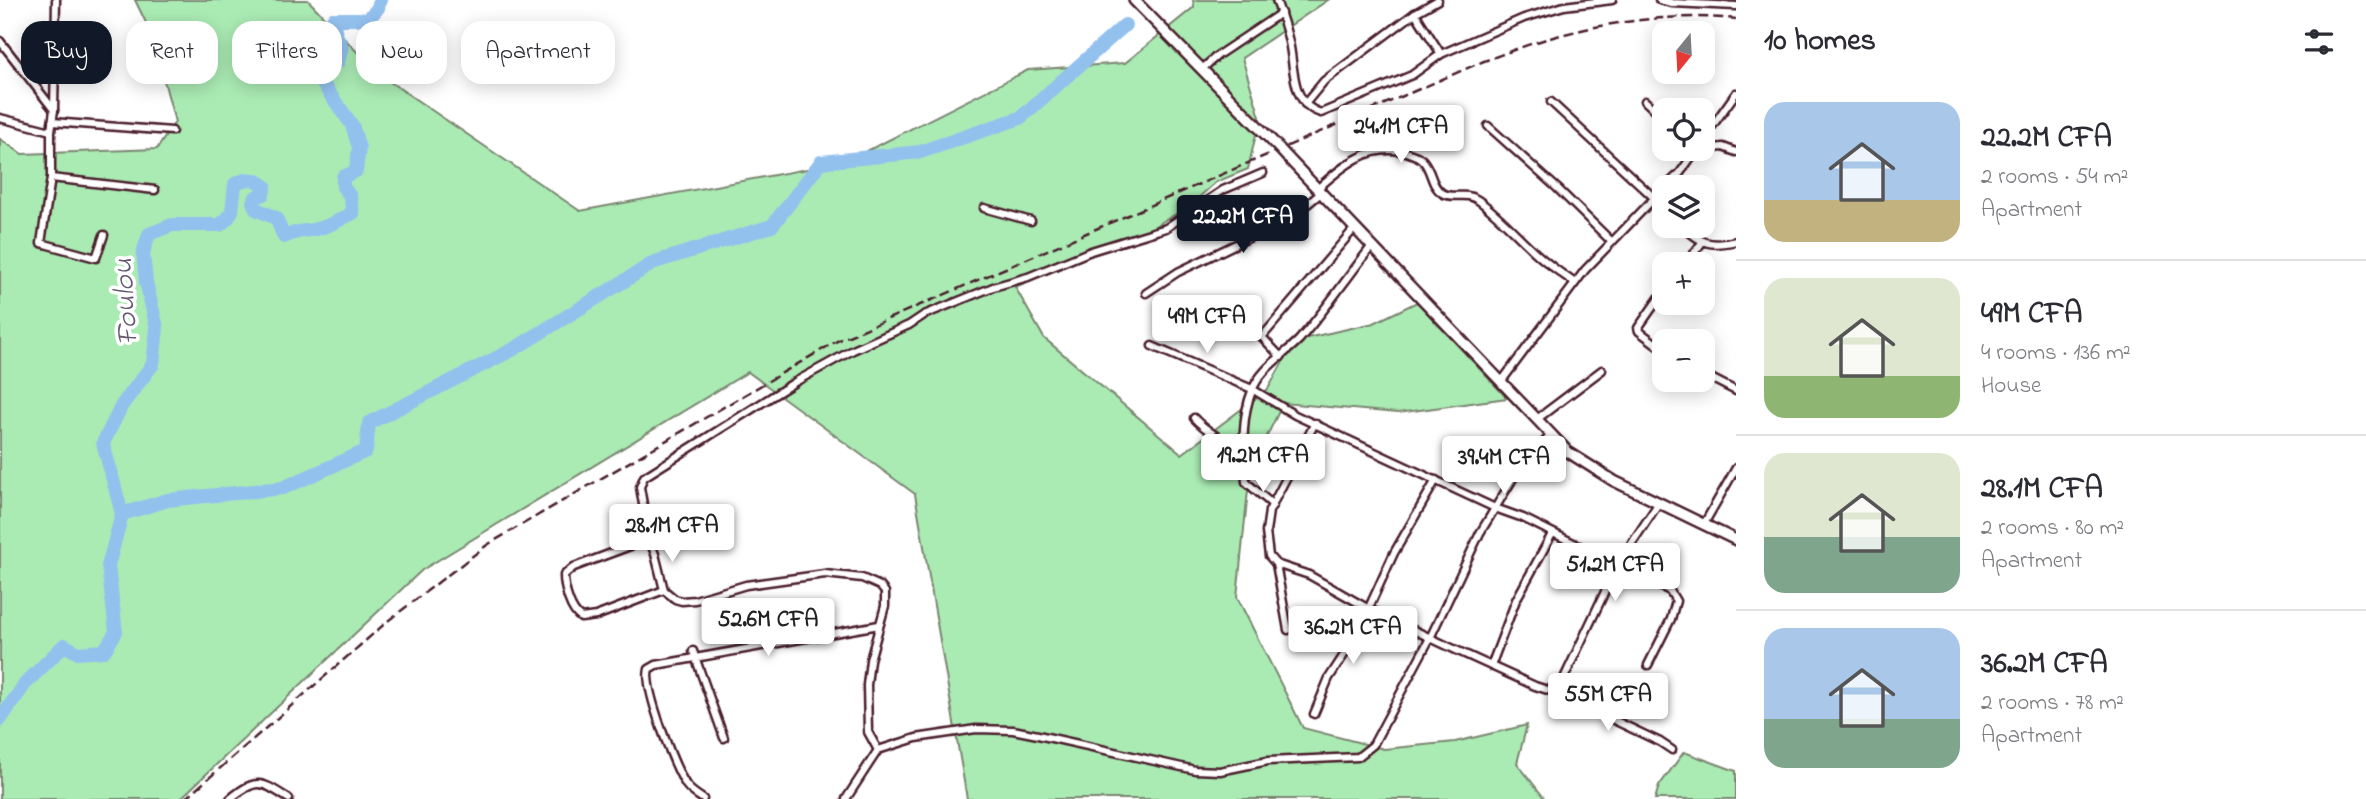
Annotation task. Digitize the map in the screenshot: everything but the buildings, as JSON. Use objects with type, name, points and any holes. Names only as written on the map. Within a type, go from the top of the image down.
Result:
[{"type":"street","points":[[56,0],[51,178],[41,243],[96,258],[104,235]]},
{"type":"street","points":[[1134,0],[1275,144],[1551,435],[1586,466],[1658,504],[1736,540]]},
{"type":"street","points":[[1276,0],[1290,46],[1293,79],[1306,104],[1321,113],[1412,75],[1441,54],[1524,18],[1564,6],[1612,0]]},
{"type":"street","points":[[1306,104],[1324,81],[1415,13],[1438,0]]},
{"type":"street","points":[[1659,0],[1736,6]]},
{"type":"street","points":[[1202,69],[1218,55],[1281,13]]},
{"type":"street","points":[[1415,13],[1441,54]]},
{"type":"street","points":[[0,41],[54,110]]},
{"type":"street","points":[[1715,122],[1736,93]]},
{"type":"street","points":[[1645,101],[1652,108]]},
{"type":"street","points":[[1551,102],[1652,193]]},
{"type":"street","points":[[0,118],[51,131]]},
{"type":"street","points":[[52,122],[172,131]]},
{"type":"street","points":[[1488,126],[1611,241]]},
{"type":"street","points":[[1715,148],[1723,147],[1736,152]]},
{"type":"street","points":[[1146,293],[1178,272],[1292,217],[1343,166],[1378,150],[1396,150],[1412,154],[1424,161],[1435,187],[1441,193],[1448,196],[1464,194],[1480,201],[1539,257],[1575,283]]},
{"type":"street","points":[[878,750],[868,732],[867,685],[870,660],[885,606],[885,592],[880,586],[862,578],[815,576],[746,585],[718,595],[682,601],[675,599],[664,590],[649,539],[640,487],[644,477],[795,382],[853,350],[909,326],[924,315],[962,298],[1028,277],[1091,251],[1166,228],[1223,190],[1263,173]]},
{"type":"street","points":[[51,178],[155,190]]},
{"type":"street","points":[[1501,382],[1575,283],[1652,199]]},
{"type":"street","points":[[984,208],[1031,221]]},
{"type":"street","points":[[1262,337],[1354,229]]},
{"type":"street","points":[[1696,238],[1713,245],[1736,241]]},
{"type":"street","points":[[1695,252],[1703,241]]},
{"type":"street","points":[[1273,505],[1246,482],[1242,431],[1252,389],[1260,375],[1281,357],[1338,294],[1372,246]]},
{"type":"street","points":[[1652,308],[1638,328],[1652,341]]},
{"type":"street","points":[[1241,323],[1262,337],[1281,357]]},
{"type":"street","points":[[1152,346],[1252,389],[1295,415],[1494,508],[1523,518],[1663,587],[1675,596],[1676,601],[1671,619],[1647,665]]},
{"type":"street","points":[[1537,419],[1602,370]]},
{"type":"street","points":[[1715,380],[1736,391]]},
{"type":"street","points":[[1194,418],[1202,427],[1234,446],[1244,457]]},
{"type":"street","points":[[1315,424],[1269,511],[1266,532],[1269,556],[1276,564],[1309,575],[1430,638],[1535,686],[1557,693],[1672,750]]},
{"type":"street","points":[[846,799],[878,750],[916,737],[986,728],[1038,734],[1195,770],[1220,771],[1268,761],[1357,757],[1373,745],[1430,638],[1466,558],[1494,508],[1520,467],[1551,435]]},
{"type":"street","points":[[1704,524],[1736,468]]},
{"type":"street","points":[[1314,714],[1329,678],[1355,638],[1394,553],[1436,480]]},
{"type":"street","points":[[1557,693],[1618,564],[1658,504]]},
{"type":"street","points":[[1491,666],[1516,600],[1552,534]]},
{"type":"street","points":[[649,539],[574,567],[564,575],[564,584],[575,614],[581,618],[596,616],[664,590]]},
{"type":"street","points":[[1276,564],[1288,630]]},
{"type":"street","points":[[703,799],[687,788],[677,768],[648,689],[649,669],[656,665],[880,625]]},
{"type":"street","points":[[692,651],[724,738]]},
{"type":"street","points":[[230,799],[246,785],[256,783],[265,785],[289,799]]},
{"type":"green space","points":[[135,0],[308,0],[328,21],[232,21],[232,84],[342,84],[342,36],[356,51],[356,84],[393,84],[580,211],[845,162],[1028,70],[1125,63],[1194,7],[1193,0],[1328,0],[1242,58],[1260,117],[1248,169],[1216,182],[1188,207],[1132,239],[1015,287],[1044,338],[1182,454],[1268,389],[1285,358],[1307,338],[1374,323],[1417,302],[1507,398],[1398,413],[1283,403],[1250,471],[1237,597],[1303,728],[1384,749],[1455,742],[1527,725],[1517,763],[1545,799],[967,799],[915,494],[748,372],[422,570],[180,799],[0,799],[0,139],[22,154],[157,149],[175,122],[165,84],[218,84],[218,21],[145,21]]},
{"type":"green space","points":[[1684,752],[1736,771],[1736,799],[1655,799],[1659,786]]},
{"type":"waterway","name":"Foulou","points":[[0,720],[25,684],[64,645],[78,653],[104,651],[116,632],[108,566],[122,514],[103,443],[122,405],[153,364],[157,328],[146,282],[143,253],[149,234],[172,225],[220,225],[232,211],[235,184],[247,179],[258,181],[265,186],[263,194],[253,202],[256,209],[276,218],[284,237],[326,227],[353,213],[350,196],[343,187],[343,177],[356,171],[359,148],[352,125],[322,83],[325,69],[338,62],[342,47],[333,19],[368,19],[378,8],[380,0]]},
{"type":"waterway","points":[[122,514],[168,500],[283,488],[366,451],[369,423],[514,349],[655,262],[772,226],[821,162],[920,152],[1020,118],[1125,25]]},
{"type":"railway","points":[[185,799],[389,620],[487,545],[837,341],[1484,61],[1542,40],[1642,20],[1690,17],[1736,19]]}]
